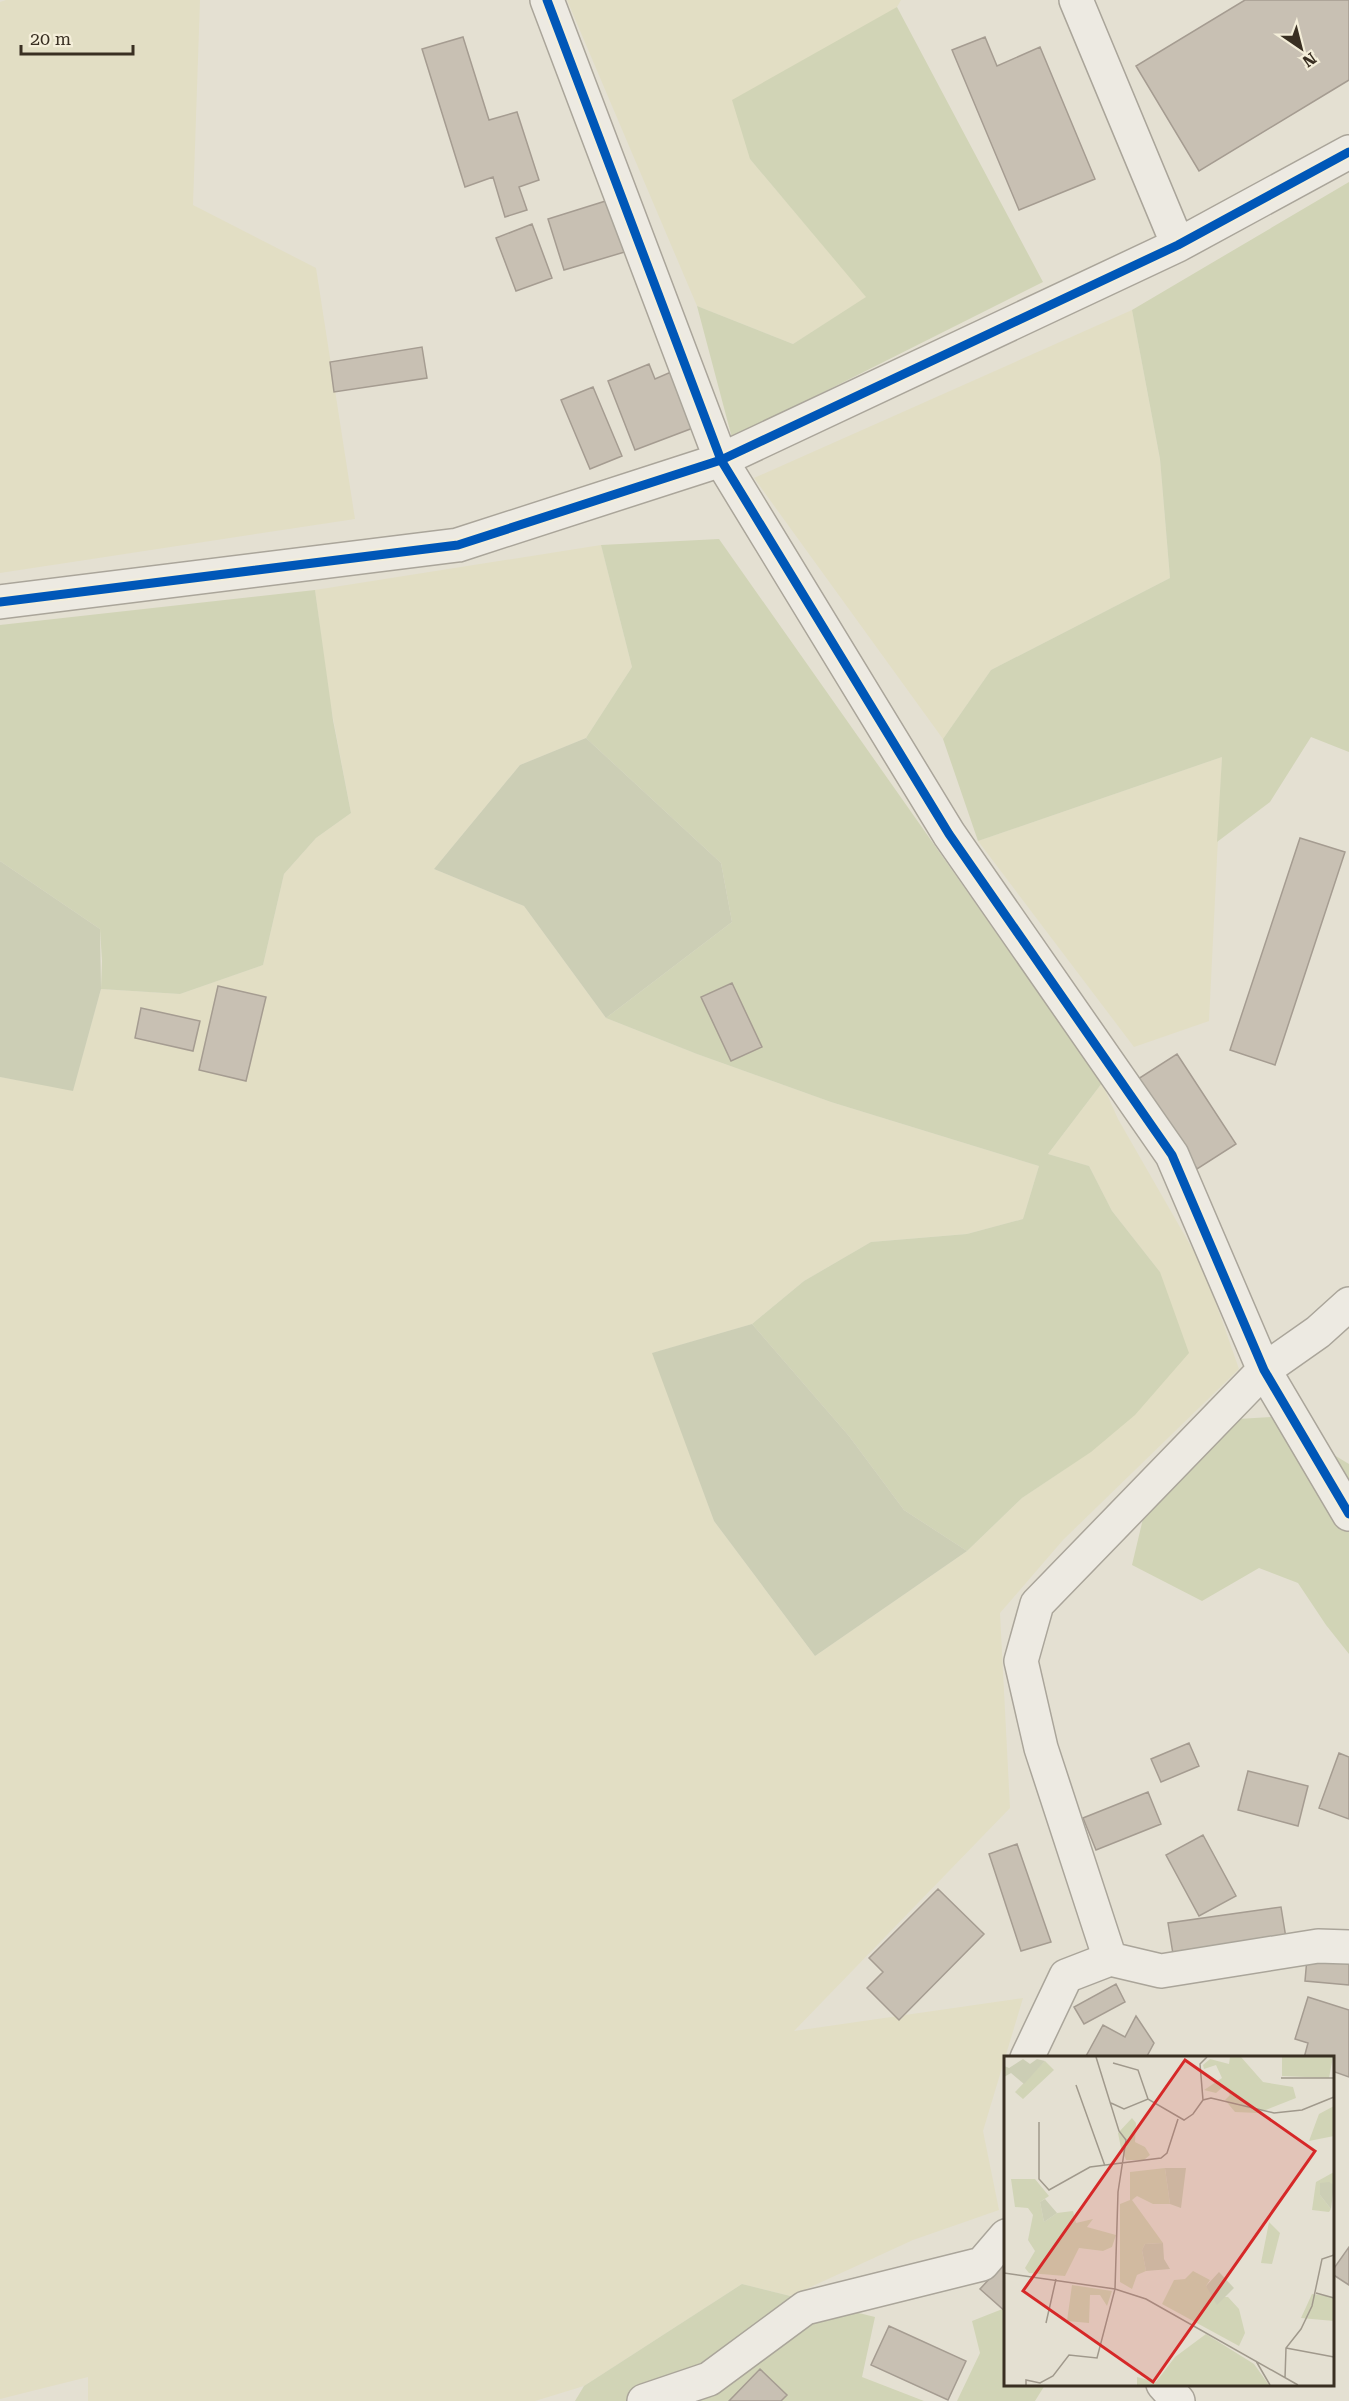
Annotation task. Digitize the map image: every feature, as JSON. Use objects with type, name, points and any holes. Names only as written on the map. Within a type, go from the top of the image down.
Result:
[{"type":"street","points":[[547,0],[721,460],[949,834],[1172,1155],[1264,1370],[1349,1514]]},
{"type":"street","points":[[1076,0],[1178,245]]},
{"type":"street","points":[[0,602],[458,545],[721,460],[1178,245],[1349,152]]},
{"type":"street","points":[[1110,1959],[1041,1749],[1021,1661],[1036,1604],[1264,1370],[1318,1332],[1349,1304]]},
{"type":"street","points":[[1028,2056],[1066,1976],[1110,1959],[1161,1971],[1318,1946],[1349,1947]]},
{"type":"street","points":[[644,2401],[710,2379],[805,2308],[982,2264],[1004,2237]]},
{"type":"street","points":[[1164,2386],[1179,2401]]},
{"type":"shaded area","points":[[6,0],[200,0],[193,205],[316,268],[355,519],[0,573],[0,2]]},
{"type":"shaded area","points":[[567,0],[901,0],[897,7],[750,159],[867,297],[793,344],[697,306]]},
{"type":"shaded area","points":[[1132,310],[1160,459],[1170,578],[991,670],[943,739],[754,478]]},
{"type":"shaded area","points":[[601,545],[632,667],[586,738],[520,765],[434,869],[524,906],[606,1018],[697,1054],[831,1102],[1039,1166],[1023,1219],[967,1234],[871,1242],[804,1281],[752,1324],[653,1353],[714,1521],[815,1656],[967,1551],[1022,1498],[1065,1469],[1160,1272],[1112,1211],[1089,1166],[1048,1154],[1102,1083],[1118,1119],[1204,1269],[1239,1369],[1063,1540],[1000,1613],[1010,1808],[794,2031],[1023,1998],[983,2131],[999,2210],[913,2240],[791,2296],[742,2284],[584,2386],[535,2401],[88,2401],[88,2377],[0,2399],[0,1077],[73,1090],[101,989],[180,994],[263,965],[284,874],[316,838],[351,813],[330,702],[315,590]]},
{"type":"shaded area","points":[[1222,757],[1209,1021],[1134,1047],[978,841]]},
{"type":"green space","points":[[897,7],[1043,282],[732,438],[697,306],[793,344],[866,297],[750,159],[732,100]]},
{"type":"green space","points":[[1349,182],[1349,752],[1311,737],[1270,802],[1217,842],[1222,757],[978,841],[943,739],[991,670],[1170,578],[1160,459],[1132,310]]},
{"type":"green space","points":[[719,539],[1102,1083],[1048,1154],[1089,1166],[1112,1211],[1160,1272],[1189,1353],[1135,1415],[1091,1452],[1022,1498],[967,1551],[904,1510],[849,1436],[752,1324],[804,1281],[871,1242],[967,1234],[1023,1219],[1039,1166],[831,1102],[697,1054],[606,1018],[732,922],[721,863],[586,738],[632,667],[601,545]]},
{"type":"green space","points":[[315,590],[333,720],[351,813],[316,838],[284,874],[263,965],[180,994],[101,989],[100,929],[0,861],[0,625]]},
{"type":"green space","points":[[586,738],[721,863],[732,922],[606,1018],[524,906],[434,869],[520,765]]},
{"type":"green space","points":[[0,861],[100,929],[101,989],[73,1091],[0,1077]]},
{"type":"green space","points":[[752,1324],[849,1436],[904,1510],[967,1551],[815,1656],[714,1521],[652,1353]]},
{"type":"green space","points":[[1271,1417],[1349,1464],[1349,1654],[1298,1583],[1259,1568],[1202,1601],[1132,1565],[1146,1506],[1238,1419]]},
{"type":"green space","points":[[742,2284],[875,2317],[862,2377],[924,2401],[575,2401],[584,2386]]},
{"type":"green space","points":[[1004,2308],[1004,2386],[1044,2386],[1035,2401],[957,2401],[980,2353],[972,2321]]},
{"type":"building","points":[[1245,0],[1349,0],[1349,80],[1199,171],[1136,66]]},
{"type":"building","points":[[463,37],[489,120],[517,112],[539,180],[519,187],[527,210],[505,217],[493,177],[465,187],[422,49]]},
{"type":"building","points":[[985,37],[997,66],[1040,47],[1095,179],[1019,210],[952,50]]},
{"type":"building","points":[[612,199],[628,251],[564,270],[548,219]]},
{"type":"building","points":[[532,224],[552,278],[516,291],[496,238]]},
{"type":"building","points":[[422,347],[427,378],[334,392],[330,362]]},
{"type":"building","points":[[649,364],[655,379],[671,372],[693,428],[635,450],[608,381]]},
{"type":"building","points":[[593,387],[622,456],[590,469],[561,400]]},
{"type":"building","points":[[1300,838],[1345,852],[1275,1065],[1230,1050]]},
{"type":"building","points":[[732,983],[762,1047],[731,1061],[701,997]]},
{"type":"building","points":[[218,986],[266,997],[246,1081],[199,1070]]},
{"type":"building","points":[[141,1008],[200,1021],[193,1051],[135,1038]]},
{"type":"building","points":[[1177,1054],[1236,1144],[1197,1169],[1138,1079]]},
{"type":"building","points":[[1189,1743],[1199,1766],[1161,1782],[1151,1759]]},
{"type":"building","points":[[1339,1753],[1349,1757],[1349,1819],[1319,1808]]},
{"type":"building","points":[[1248,1771],[1308,1786],[1298,1826],[1238,1810]]},
{"type":"building","points":[[1148,1792],[1161,1824],[1096,1850],[1083,1818]]},
{"type":"building","points":[[1203,1835],[1236,1896],[1199,1916],[1166,1855]]},
{"type":"building","points":[[1017,1844],[1051,1942],[1021,1951],[989,1854]]},
{"type":"building","points":[[938,1889],[984,1934],[899,2020],[867,1988],[883,1972],[869,1958]]},
{"type":"building","points":[[1281,1907],[1286,1938],[1173,1954],[1168,1923]]},
{"type":"building","points":[[1307,1958],[1349,1962],[1349,1985],[1305,1981]]},
{"type":"building","points":[[1116,1984],[1125,2002],[1084,2024],[1074,2007]]},
{"type":"building","points":[[1308,1997],[1349,2010],[1349,2077],[1334,2072],[1334,2056],[1305,2056],[1308,2043],[1295,2039]]},
{"type":"building","points":[[1136,2016],[1154,2043],[1147,2056],[1086,2056],[1103,2025],[1125,2037]]},
{"type":"building","points":[[1349,2247],[1349,2285],[1334,2275],[1334,2268]]},
{"type":"building","points":[[1004,2263],[1004,2310],[980,2289]]},
{"type":"building","points":[[889,2326],[966,2361],[948,2400],[871,2365]]},
{"type":"building","points":[[760,2369],[787,2395],[781,2401],[729,2401]]},
{"type":"cycle path","points":[[547,0],[721,460],[949,834],[1172,1155],[1264,1370],[1349,1514]]},
{"type":"cycle path","points":[[0,602],[458,545],[721,460],[1178,245],[1349,152]]}]
